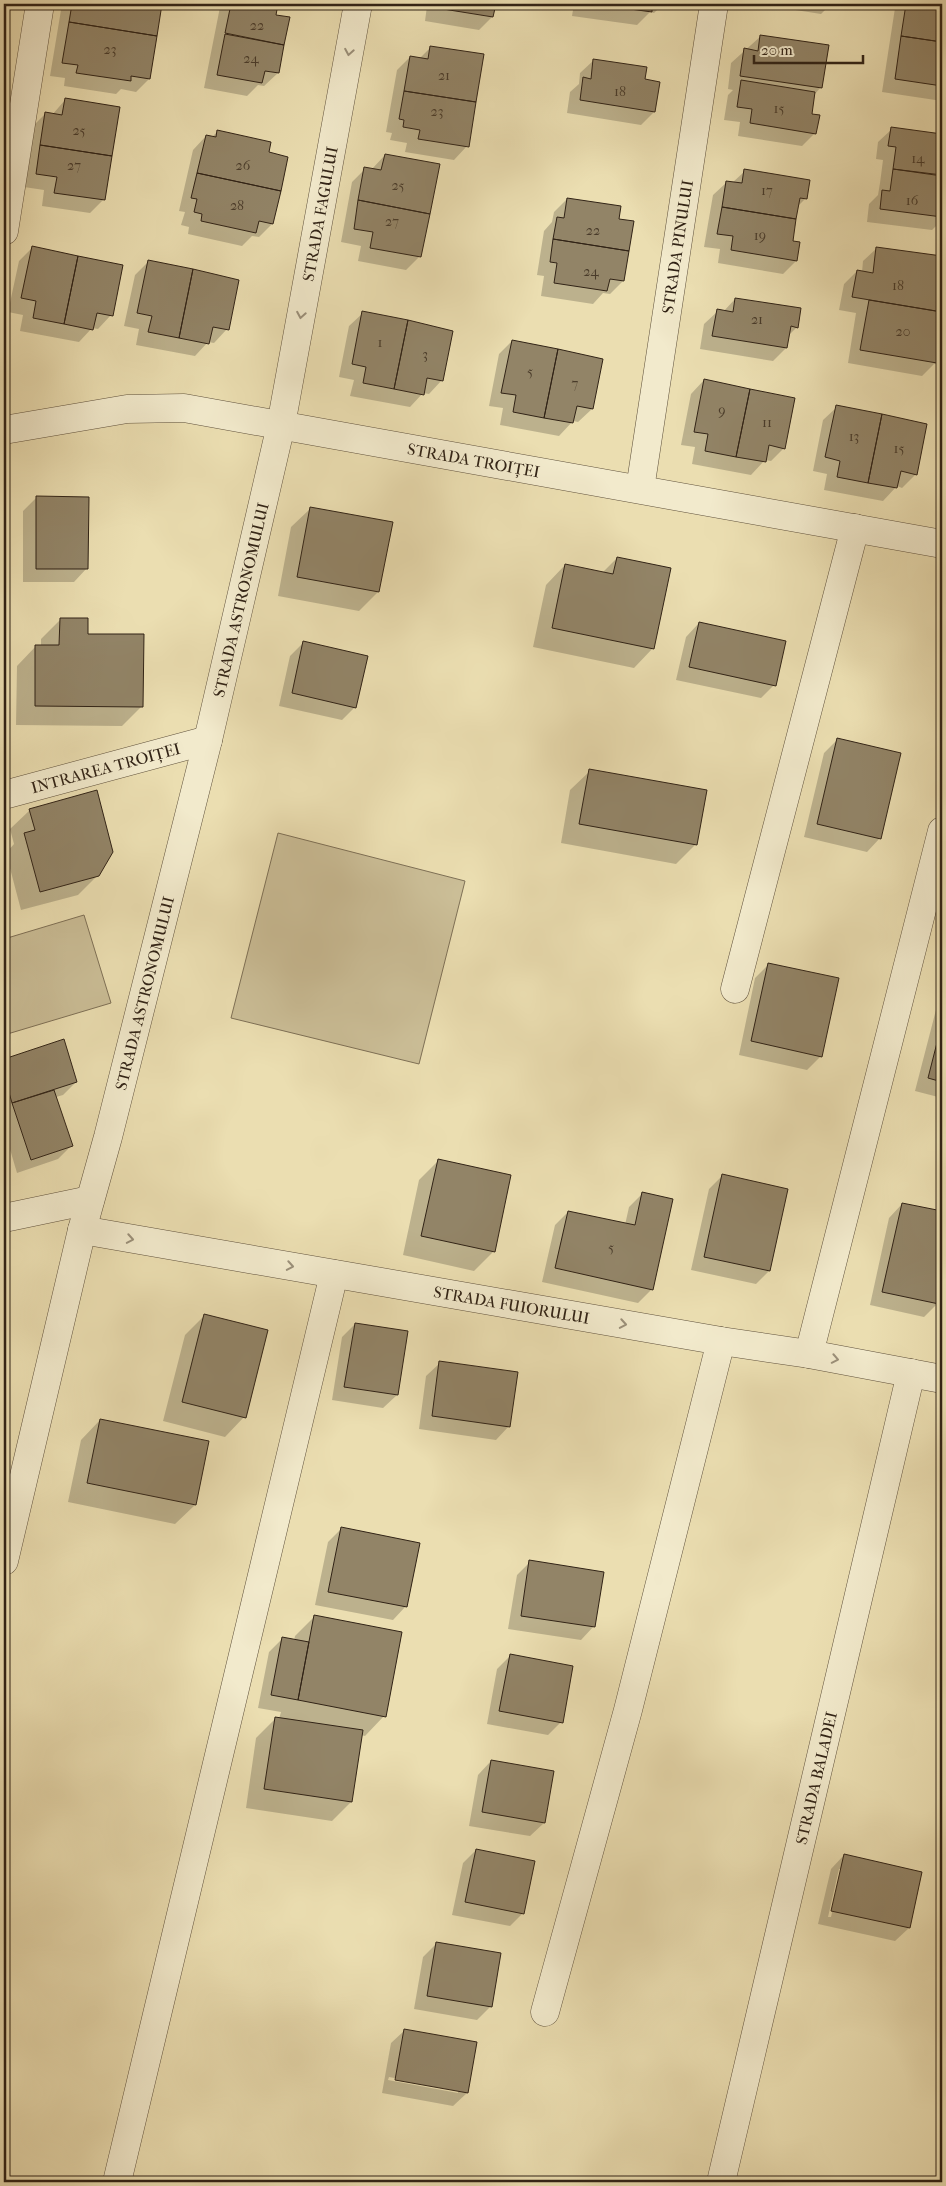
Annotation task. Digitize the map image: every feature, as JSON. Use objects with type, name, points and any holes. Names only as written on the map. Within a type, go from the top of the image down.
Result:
[{"type":"street","points":[[4,231],[40,4]]},
{"type":"street","name":"STRADA FAGULUI","points":[[281,425],[358,4]]},
{"type":"street","name":"STRADA PINULUI","points":[[640,489],[714,4]]},
{"type":"street","name":"STRADA TROIȚEI","points":[[4,430],[127,409],[184,408],[942,544]]},
{"type":"street","name":"STRADA ASTRONOMULUI","points":[[4,1561],[82,1230],[108,1137],[208,740],[281,425]]},
{"type":"street","points":[[736,989],[855,528]]},
{"type":"street","name":"INTRAREA TROIȚEI","points":[[4,795],[208,740]]},
{"type":"street","points":[[809,1354],[942,831]]},
{"type":"street","points":[[4,1218],[90,1200]]},
{"type":"street","name":"STRADA FUIORULUI","points":[[82,1230],[721,1341],[809,1354],[942,1379]]},
{"type":"street","points":[[116,2182],[334,1274]]},
{"type":"street","points":[[545,2012],[628,1710],[721,1341]]},
{"type":"street","name":"STRADA BALADEI","points":[[721,2182],[911,1373]]},
{"type":"shaded area","points":[[278,833],[465,881],[419,1064],[231,1018]]},
{"type":"shaded area","points":[[84,915],[111,1003],[4,1035],[4,939]]},
{"type":"building","points":[[72,4],[162,4],[157,36],[69,22]]},
{"type":"building","points":[[231,4],[278,4],[276,15],[290,17],[284,45],[225,33]]},
{"type":"building","points":[[438,4],[496,4],[493,17],[437,8]]},
{"type":"building","points":[[594,4],[652,4],[652,12]]},
{"type":"building","points":[[906,4],[942,4],[942,42],[901,36]]},
{"type":"building","points":[[69,22],[157,36],[150,79],[131,76],[131,81],[76,73],[78,65],[62,63]]},
{"type":"building","points":[[225,34],[284,45],[279,73],[265,71],[262,83],[217,75]]},
{"type":"building","points":[[760,35],[829,45],[822,88],[740,76],[744,48],[758,51]]},
{"type":"building","points":[[901,36],[942,42],[942,86],[895,79]]},
{"type":"building","points":[[430,46],[484,54],[476,102],[404,91],[410,56],[428,59]]},
{"type":"building","points":[[593,59],[647,67],[645,79],[660,82],[655,112],[580,100],[583,77],[591,79]]},
{"type":"building","points":[[741,80],[815,92],[812,114],[820,115],[816,134],[750,123],[752,109],[737,107]]},
{"type":"building","points":[[404,91],[476,102],[469,147],[418,139],[420,130],[403,127],[404,120],[399,119]]},
{"type":"building","points":[[65,98],[120,107],[112,156],[40,145],[45,112],[62,115]]},
{"type":"building","points":[[891,127],[942,134],[942,175],[893,169],[896,147],[888,146]]},
{"type":"building","points":[[217,130],[271,142],[269,152],[288,157],[281,191],[197,173],[206,135],[216,137]]},
{"type":"building","points":[[40,145],[112,156],[105,200],[54,193],[57,177],[36,174]]},
{"type":"building","points":[[385,154],[440,164],[430,214],[358,200],[364,167],[381,170]]},
{"type":"building","points":[[744,169],[810,180],[807,199],[800,198],[796,219],[722,207],[726,181],[742,183]]},
{"type":"building","points":[[893,169],[942,176],[942,217],[880,209],[882,190],[890,191]]},
{"type":"building","points":[[197,173],[281,191],[273,224],[259,221],[256,233],[201,221],[202,214],[194,212],[197,199],[191,198]]},
{"type":"building","points":[[567,198],[621,206],[619,219],[634,221],[629,251],[553,239],[557,217],[564,218]]},
{"type":"building","points":[[358,200],[430,214],[421,257],[370,248],[373,232],[354,229]]},
{"type":"building","points":[[722,207],[796,219],[793,241],[800,242],[797,261],[731,250],[733,236],[717,234]]},
{"type":"building","points":[[553,239],[629,251],[624,281],[610,279],[607,291],[554,283],[557,263],[550,262]]},
{"type":"building","points":[[32,246],[78,256],[64,324],[33,318],[36,301],[21,298]]},
{"type":"building","points":[[876,247],[942,256],[942,312],[852,297],[857,270],[873,273]]},
{"type":"building","points":[[78,256],[123,265],[113,316],[97,313],[93,330],[64,324]]},
{"type":"building","points":[[148,260],[193,269],[179,338],[148,332],[152,316],[137,313]]},
{"type":"building","points":[[193,269],[239,280],[229,330],[213,327],[209,344],[179,338]]},
{"type":"building","points":[[735,298],[801,308],[798,328],[791,326],[787,348],[712,336],[717,309],[733,312]]},
{"type":"building","points":[[869,300],[942,312],[942,351],[939,350],[937,363],[860,350]]},
{"type":"building","points":[[362,311],[408,320],[394,389],[363,383],[366,367],[352,364]]},
{"type":"building","points":[[408,320],[453,331],[443,381],[427,378],[424,395],[394,389]]},
{"type":"building","points":[[512,340],[558,349],[544,418],[513,412],[516,395],[501,393]]},
{"type":"building","points":[[558,349],[603,359],[593,409],[577,406],[573,423],[544,418]]},
{"type":"building","points":[[704,379],[750,389],[736,457],[705,451],[708,434],[694,432]]},
{"type":"building","points":[[750,389],[795,398],[785,449],[769,445],[766,462],[736,457]]},
{"type":"building","points":[[836,405],[882,414],[868,483],[837,477],[840,461],[825,457]]},
{"type":"building","points":[[882,414],[927,424],[917,475],[901,471],[897,488],[868,483]]},
{"type":"building","points":[[36,496],[89,497],[88,569],[36,569]]},
{"type":"building","points":[[310,507],[393,522],[379,592],[297,577]]},
{"type":"building","points":[[617,557],[671,568],[654,649],[552,628],[565,564],[613,574]]},
{"type":"building","points":[[60,618],[88,618],[88,634],[144,634],[143,707],[35,706],[35,645],[59,645]]},
{"type":"building","points":[[699,622],[786,641],[776,686],[689,667]]},
{"type":"building","points":[[303,641],[368,656],[356,708],[292,693]]},
{"type":"building","points":[[837,738],[901,753],[881,839],[817,824]]},
{"type":"building","points":[[589,769],[707,790],[697,845],[579,824]]},
{"type":"building","points":[[97,790],[113,852],[99,876],[40,892],[24,833],[35,830],[29,809]]},
{"type":"building","points":[[768,963],[839,978],[822,1057],[751,1041]]},
{"type":"building","points":[[942,1023],[942,1082],[928,1078]]},
{"type":"building","points":[[64,1039],[77,1082],[12,1103],[4,1075],[4,1059]]},
{"type":"building","points":[[54,1090],[73,1146],[31,1160],[12,1103]]},
{"type":"building","points":[[438,1159],[511,1175],[495,1252],[421,1236]]},
{"type":"building","points":[[722,1174],[788,1189],[770,1271],[704,1257]]},
{"type":"building","points":[[642,1192],[673,1199],[653,1290],[555,1268],[568,1211],[635,1225]]},
{"type":"building","points":[[902,1203],[942,1211],[942,1287],[939,1304],[882,1292]]},
{"type":"building","points":[[204,1314],[268,1330],[246,1418],[182,1402]]},
{"type":"building","points":[[355,1323],[408,1331],[398,1395],[344,1387]]},
{"type":"building","points":[[439,1361],[518,1372],[510,1427],[432,1416]]},
{"type":"building","points":[[100,1419],[209,1441],[196,1505],[87,1483]]},
{"type":"building","points":[[341,1527],[420,1543],[407,1607],[328,1592]]},
{"type":"building","points":[[529,1560],[604,1572],[595,1627],[521,1616]]},
{"type":"building","points":[[314,1615],[402,1632],[386,1717],[298,1700]]},
{"type":"building","points":[[282,1637],[309,1642],[298,1700],[271,1695]]},
{"type":"building","points":[[510,1654],[573,1666],[563,1723],[499,1711]]},
{"type":"building","points":[[275,1717],[363,1730],[352,1802],[264,1789]]},
{"type":"building","points":[[491,1760],[554,1771],[545,1823],[482,1812]]},
{"type":"building","points":[[476,1849],[535,1861],[524,1914],[465,1902]]},
{"type":"building","points":[[844,1854],[922,1872],[910,1928],[831,1911]]},
{"type":"building","points":[[436,1942],[501,1953],[492,2007],[427,1996]]},
{"type":"building","points":[[404,2029],[477,2042],[468,2093],[395,2080]]}]
